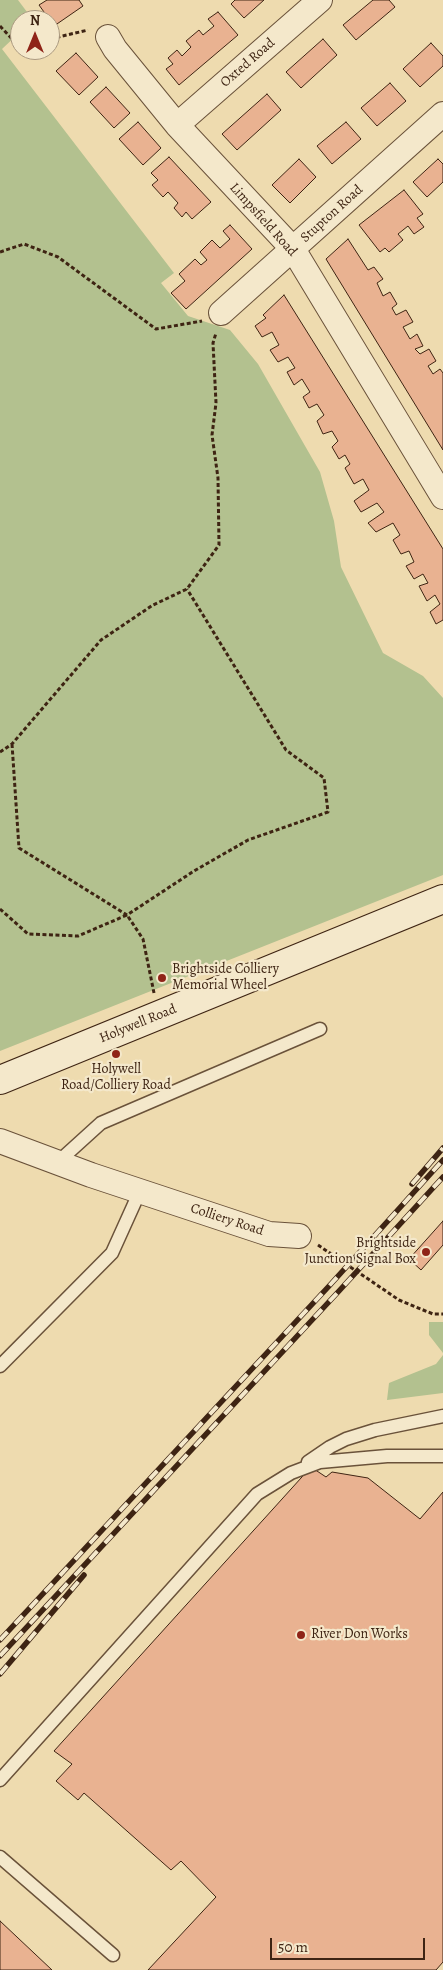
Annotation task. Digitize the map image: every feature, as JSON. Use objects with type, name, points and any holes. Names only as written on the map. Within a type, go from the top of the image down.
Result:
[{"type":"main road","name":"Holywell Road","points":[[0,1080],[443,899]]},
{"type":"street","name":"Oxted Road","points":[[177,125],[320,0]]},
{"type":"street","name":"Limpsfield Road","points":[[108,37],[115,49],[177,125],[293,250],[443,497]]},
{"type":"street","name":"Stupton Road","points":[[221,313],[441,120]]},
{"type":"street","name":"Colliery Road","points":[[0,1141],[268,1234],[299,1236]]},
{"type":"lane","points":[[58,1162],[100,1123],[320,1029]]},
{"type":"lane","points":[[0,1366],[112,1253],[140,1191]]},
{"type":"lane","points":[[0,1780],[257,1494],[330,1447],[346,1439],[375,1430],[443,1416]]},
{"type":"lane","points":[[291,1473],[320,1462],[387,1456],[443,1456]]},
{"type":"lane","points":[[0,1857],[113,1955]]},
{"type":"path","points":[[0,26],[10,37]]},
{"type":"path","points":[[60,37],[88,30],[108,37]]},
{"type":"path","points":[[0,252],[24,244],[58,257],[156,329],[197,323],[221,313]]},
{"type":"path","points":[[0,752],[12,744],[100,640],[153,605],[187,589],[219,546],[218,478],[212,435],[216,402],[213,343],[221,313]]},
{"type":"path","points":[[0,909],[28,934],[78,936],[127,915],[194,871],[248,840],[328,812],[324,778],[286,750],[187,589]]},
{"type":"path","points":[[12,744],[19,848],[127,915],[143,939],[159,1015]]},
{"type":"path","points":[[299,1236],[309,1240],[399,1300],[433,1314],[443,1314]]},
{"type":"green space","points":[[0,0],[18,0],[26,10],[10,10],[10,41],[2,49],[174,273],[161,283],[188,316],[230,330],[258,364],[320,472],[334,521],[341,567],[383,653],[423,676],[443,698],[443,875],[0,1051]]},
{"type":"green space","points":[[429,1322],[443,1322],[443,1353],[429,1335]]},
{"type":"green space","points":[[443,1355],[443,1393],[387,1400],[389,1383],[436,1364]]},
{"type":"building","points":[[47,0],[79,0],[83,6],[60,22],[60,10],[43,10],[39,5]]},
{"type":"building","points":[[235,0],[264,0],[244,18],[231,4]]},
{"type":"building","points":[[373,0],[389,0],[395,7],[356,40],[343,25]]},
{"type":"building","points":[[218,12],[238,35],[179,85],[166,69],[173,64],[168,58],[177,50],[182,56],[191,47],[186,41],[199,30],[203,35],[214,26],[208,19]]},
{"type":"building","points":[[323,39],[337,55],[301,88],[286,72]]},
{"type":"building","points":[[431,43],[443,56],[443,66],[420,87],[403,69]]},
{"type":"building","points":[[76,53],[98,77],[79,95],[56,71]]},
{"type":"building","points":[[390,83],[406,101],[377,126],[361,108]]},
{"type":"building","points":[[106,87],[130,113],[114,128],[90,102]]},
{"type":"building","points":[[267,94],[281,110],[237,150],[222,134]]},
{"type":"building","points":[[138,122],[161,148],[143,165],[119,139]]},
{"type":"building","points":[[346,122],[361,139],[332,164],[317,146]]},
{"type":"building","points":[[169,157],[211,202],[192,219],[186,212],[182,217],[174,208],[178,203],[168,192],[163,197],[152,185],[158,180],[151,173]]},
{"type":"building","points":[[299,159],[316,177],[290,203],[272,185]]},
{"type":"building","points":[[438,159],[443,164],[443,182],[427,197],[413,182]]},
{"type":"building","points":[[404,190],[423,214],[417,218],[424,227],[414,234],[408,226],[398,234],[403,240],[389,252],[385,248],[380,252],[359,225]]},
{"type":"building","points":[[230,225],[252,249],[186,309],[171,293],[185,281],[179,274],[195,259],[201,265],[207,260],[200,252],[212,240],[220,248],[230,239],[223,231]]},
{"type":"building","points":[[348,239],[368,270],[374,267],[383,279],[377,283],[383,296],[390,292],[397,304],[392,308],[396,315],[406,310],[413,322],[403,327],[410,339],[417,334],[423,346],[415,349],[420,354],[429,349],[436,361],[428,366],[433,374],[440,369],[443,373],[443,450],[326,259]]},
{"type":"building","points":[[284,295],[443,549],[443,620],[436,624],[430,612],[440,604],[435,595],[427,601],[419,586],[428,583],[423,574],[414,579],[406,566],[414,562],[409,551],[401,554],[393,540],[400,535],[393,523],[376,532],[368,523],[384,512],[377,503],[361,512],[354,501],[369,490],[363,479],[354,484],[345,468],[350,464],[345,455],[339,459],[332,447],[338,441],[332,431],[323,434],[317,421],[324,415],[317,404],[309,408],[303,397],[310,392],[302,379],[294,385],[287,372],[295,368],[288,357],[278,362],[270,350],[279,345],[272,332],[262,337],[255,326],[266,318],[263,315]]},
{"type":"building","name":"Brightside Junction Signal Box","points":[[443,1221],[443,1245],[421,1270],[409,1259]]},
{"type":"building","name":"River Don Works","points":[[311,1467],[326,1477],[332,1472],[368,1478],[420,1519],[443,1492],[443,1962],[436,1970],[148,1970],[216,1897],[181,1861],[171,1870],[84,1793],[78,1800],[56,1781],[72,1764],[54,1751]]},
{"type":"building","points":[[0,1921],[52,1970],[0,1970]]},
{"type":"railway","points":[[412,1184],[443,1148]]},
{"type":"railway","points":[[0,1640],[330,1285],[443,1160]]},
{"type":"railway","points":[[0,1656],[443,1177]]},
{"type":"railway","points":[[0,1674],[84,1575]]},
{"type":"place","name":"Brightside Colliery Memorial Wheel","points":[[162,978]]},
{"type":"place","name":"Holywell Road/Colliery Road","points":[[116,1054]]},
{"type":"place","name":"Brightside Junction Signal Box","points":[[426,1252]]},
{"type":"place","name":"River Don Works","points":[[301,1635]]}]
